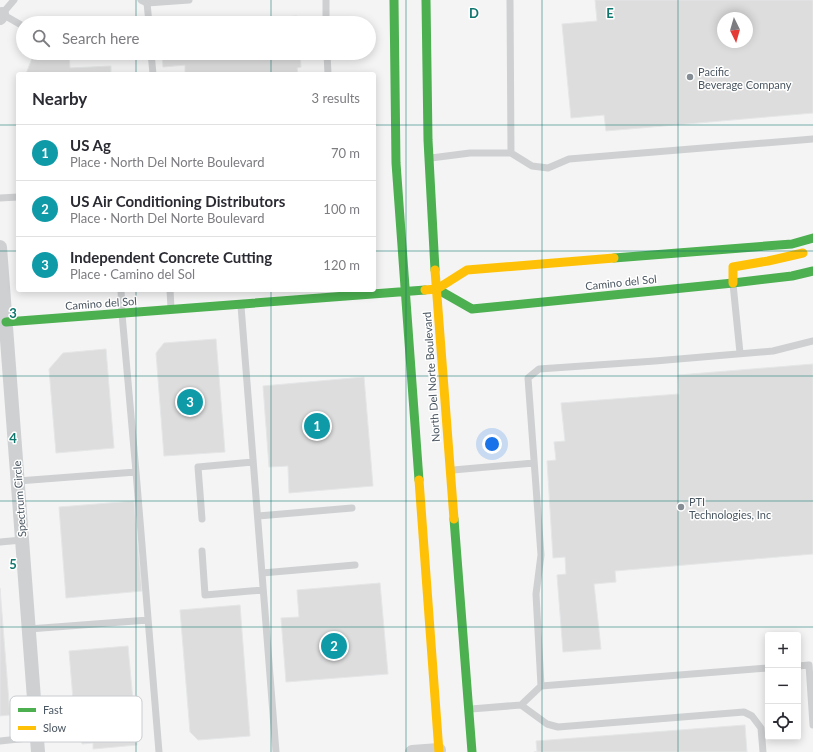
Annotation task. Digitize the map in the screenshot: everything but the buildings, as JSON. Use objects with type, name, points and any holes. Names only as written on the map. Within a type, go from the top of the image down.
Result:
[{"type":"street","name":"North Del Norte Boulevard","points":[[394,0],[396,163],[439,751]]},
{"type":"street","name":"North Del Norte Boulevard","points":[[426,0],[428,158],[436,289],[472,752]]},
{"type":"street","name":"Camino del Sol","points":[[3,323],[436,289],[467,270],[792,244],[813,238]]},
{"type":"street","name":"Spectrum Circle","points":[[0,247],[3,323],[18,481],[34,696]]},
{"type":"street","points":[[733,283],[732,267],[813,251]]},
{"type":"street","name":"Camino del Sol","points":[[436,289],[472,309],[733,283],[792,276],[813,271]]},
{"type":"street","name":"Spectrum Circle","points":[[37,742],[38,752]]},
{"type":"street","points":[[412,752],[439,751]]},
{"type":"lane","points":[[14,0],[1,16],[16,23]]},
{"type":"lane","points":[[147,16],[144,2],[190,0]]},
{"type":"lane","points":[[326,0],[326,16]]},
{"type":"lane","points":[[510,0],[511,153]]},
{"type":"lane","points":[[152,60],[153,72]]},
{"type":"lane","points":[[327,60],[328,72]]},
{"type":"lane","points":[[428,158],[470,153],[511,153],[532,166],[548,168],[569,159],[813,139]]},
{"type":"lane","points":[[0,198],[16,197]]},
{"type":"lane","points":[[733,283],[740,353]]},
{"type":"lane","points":[[121,292],[159,752]]},
{"type":"lane","points":[[170,292],[171,310]]},
{"type":"lane","points":[[241,305],[276,752]]},
{"type":"lane","points":[[541,686],[536,594],[541,555],[528,378],[539,369],[773,351],[813,341]]},
{"type":"lane","points":[[202,519],[198,467],[253,462]]},
{"type":"lane","points":[[450,470],[534,463]]},
{"type":"lane","points":[[18,481],[136,472]]},
{"type":"lane","points":[[258,516],[352,508]]},
{"type":"lane","points":[[0,542],[22,540]]},
{"type":"lane","points":[[202,551],[205,595],[263,590]]},
{"type":"lane","points":[[262,573],[355,565]]},
{"type":"lane","points":[[29,629],[148,620]]},
{"type":"lane","points":[[801,666],[811,664],[813,725]]},
{"type":"lane","points":[[469,709],[521,705],[541,686],[765,668]]},
{"type":"lane","points":[[521,705],[547,724],[558,726],[744,712],[752,716],[761,728],[763,752]]},
{"type":"lane","points":[[0,741],[10,740]]},
{"type":"traffic: fast","points":[[394,0],[396,163],[419,480]]},
{"type":"traffic: fast","points":[[426,0],[428,140],[435,270]]},
{"type":"traffic: fast","points":[[614,258],[792,244],[813,238]]},
{"type":"traffic: fast","points":[[437,289],[472,309],[733,283],[792,276],[813,271]]},
{"type":"traffic: fast","points":[[6,322],[425,290]]},
{"type":"traffic: fast","points":[[454,519],[472,752]]},
{"type":"traffic: slow","points":[[733,283],[733,267],[803,253]]},
{"type":"traffic: slow","points":[[425,290],[437,289],[467,270],[614,258]]},
{"type":"traffic: slow","points":[[435,270],[454,519]]},
{"type":"traffic: slow","points":[[419,480],[439,752]]},
{"type":"place","name":"Pacific Beverage Company","points":[[690,77]]},
{"type":"place","name":"Independent Concrete Cutting","points":[[190,402]]},
{"type":"place","name":"US Ag","points":[[317,426]]},
{"type":"place","name":"PTI Technologies, Inc","points":[[681,507]]},
{"type":"place","name":"US Air Conditioning Distributors","points":[[334,646]]}]
